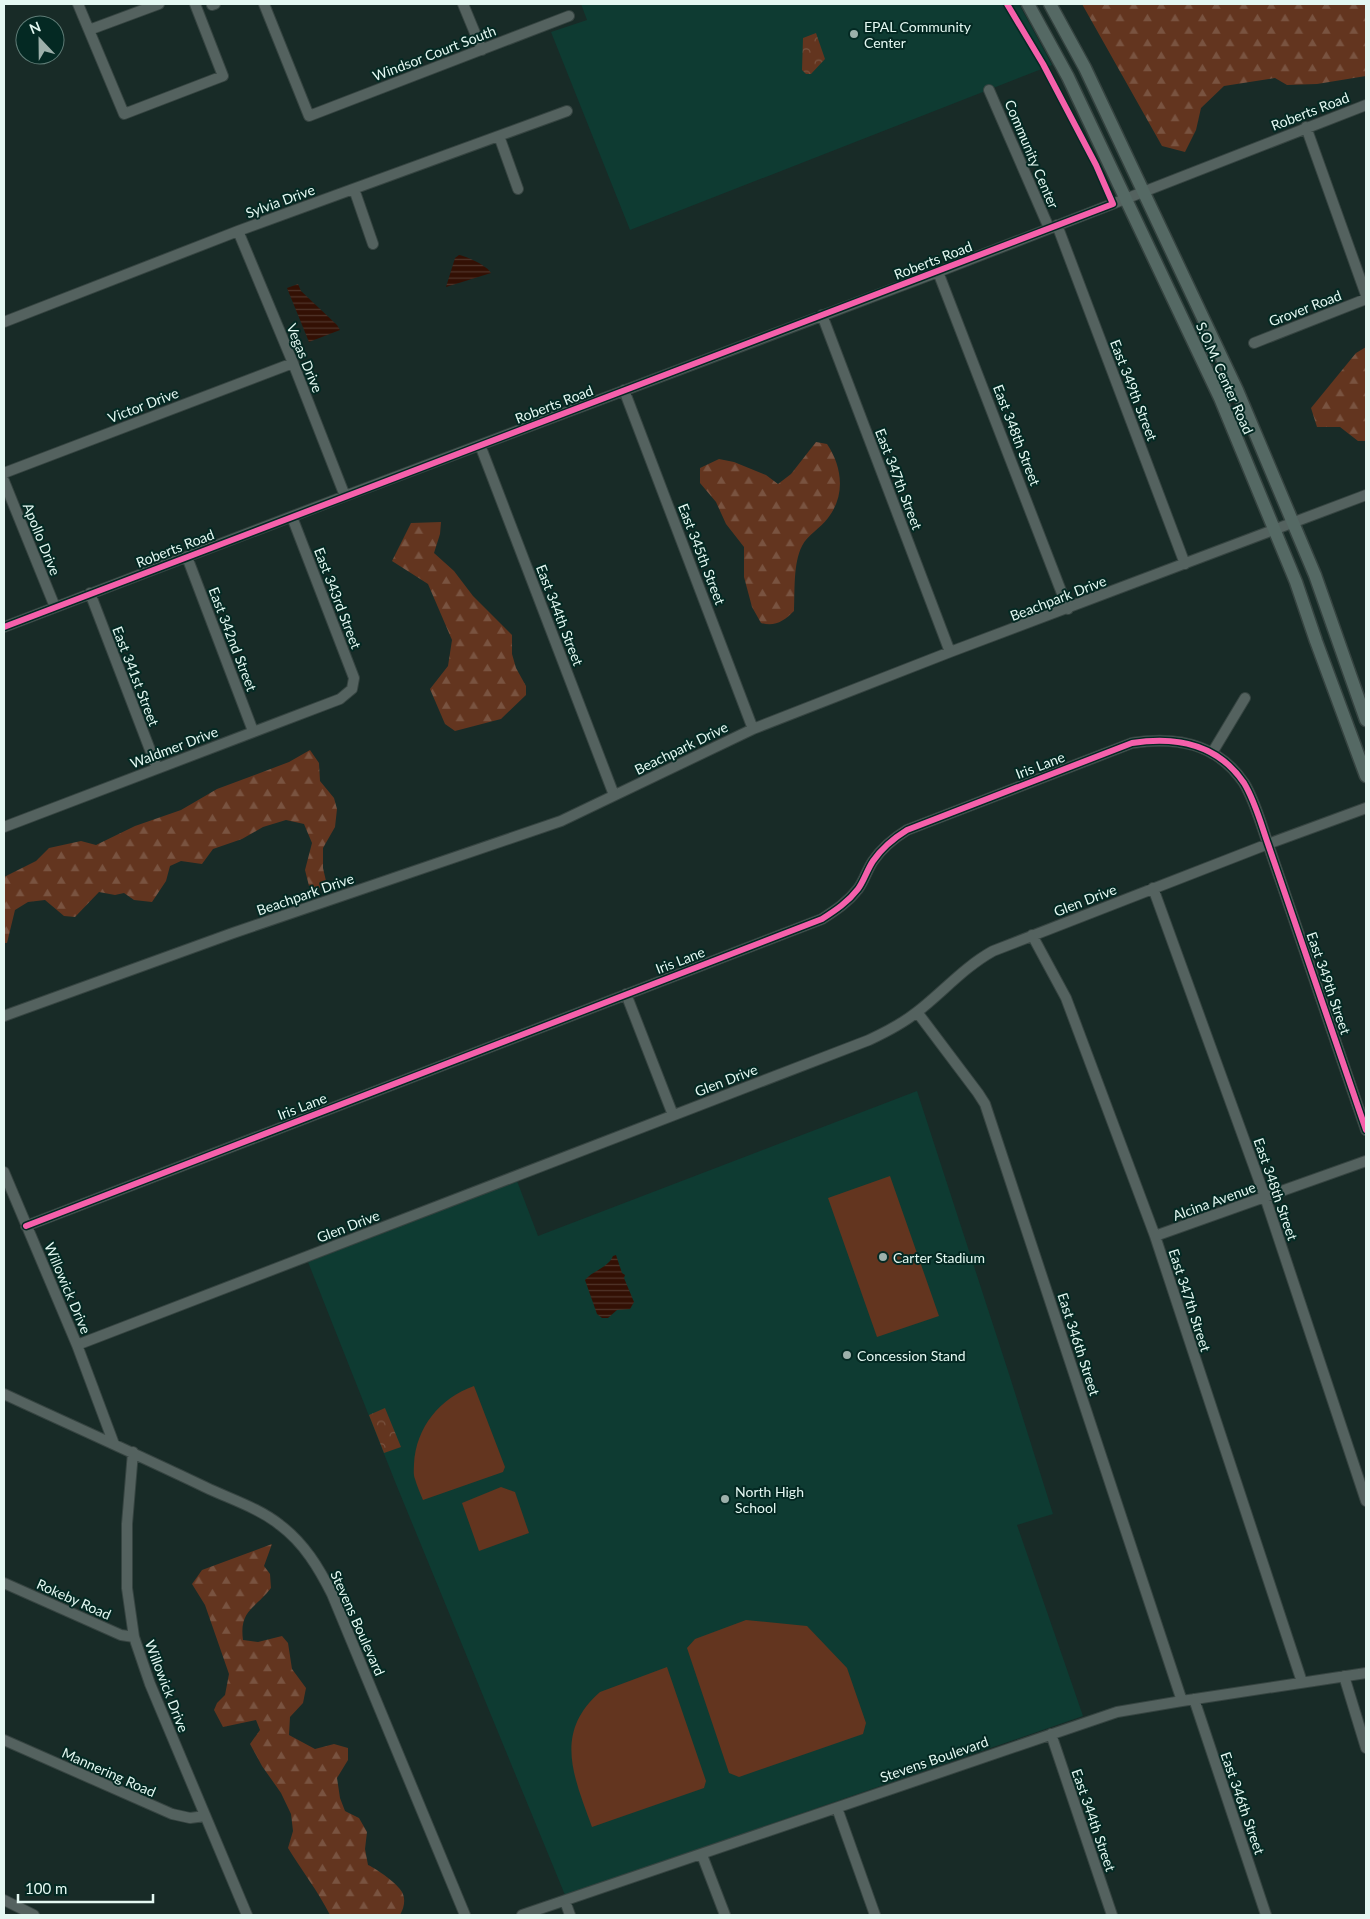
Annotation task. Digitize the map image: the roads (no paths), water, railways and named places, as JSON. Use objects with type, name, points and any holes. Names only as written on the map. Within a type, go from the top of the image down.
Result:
[{"type":"main road","name":"S.O.M. Center Road","points":[[1028,4],[1068,77],[1220,398],[1296,582],[1366,776]]},
{"type":"main road","name":"S.O.M. Center Road","points":[[1050,4],[1086,68],[1238,390],[1315,575],[1366,720]]},
{"type":"street","points":[[78,4],[124,114],[222,76],[196,4]]},
{"type":"street","points":[[89,30],[159,4]]},
{"type":"street","name":"Windsor Court South","points":[[264,4],[309,116],[569,16]]},
{"type":"street","points":[[463,4],[482,50]]},
{"type":"street","name":"Community Center","points":[[989,90],[1053,227]]},
{"type":"street","name":"Roberts Road","points":[[4,627],[938,272],[1366,105]]},
{"type":"street","name":"Sylvia Drive","points":[[4,322],[238,231],[567,111]]},
{"type":"street","points":[[1306,127],[1366,295]]},
{"type":"street","points":[[498,136],[518,189]]},
{"type":"street","points":[[354,189],[373,244]]},
{"type":"street","name":"East 349th Street","points":[[1053,227],[1185,564]]},
{"type":"street","name":"Vegas Drive","points":[[238,231],[293,363],[345,496]]},
{"type":"street","name":"East 348th Street","points":[[938,272],[1068,609]]},
{"type":"street","name":"Grover Road","points":[[1254,343],[1366,299]]},
{"type":"street","name":"East 347th Street","points":[[822,315],[950,652]]},
{"type":"street","name":"Victor Drive","points":[[4,473],[293,363]]},
{"type":"street","name":"East 345th Street","points":[[624,390],[753,729]]},
{"type":"street","name":"East 344th Street","points":[[480,445],[614,795]]},
{"type":"street","name":"Apollo Drive","points":[[4,481],[55,607]]},
{"type":"street","name":"Beachpark Drive","points":[[4,1016],[224,936],[561,821],[753,729],[950,652],[1275,531],[1366,495]]},
{"type":"street","name":"East 343rd Street","points":[[292,517],[354,678],[352,689]]},
{"type":"street","name":"East 342nd Street","points":[[187,557],[254,731]]},
{"type":"street","name":"East 341st Street","points":[[90,594],[157,768]]},
{"type":"street","name":"Waldmer Drive","points":[[4,827],[340,699],[352,689]]},
{"type":"street","points":[[1212,753],[1245,698]]},
{"type":"street","name":"Iris Lane","points":[[26,1226],[822,919],[842,906],[859,888],[882,849],[907,830],[1132,743],[1156,739],[1173,740],[1212,753],[1224,761],[1244,784],[1268,844]]},
{"type":"street","name":"Glen Drive","points":[[77,1345],[869,1040],[893,1028],[917,1012],[982,957],[1032,935],[1153,888],[1366,808]]},
{"type":"street","name":"East 349th Street","points":[[1268,844],[1366,1130]]},
{"type":"street","name":"East 348th Street","points":[[1153,888],[1265,1197],[1366,1501]]},
{"type":"street","name":"East 347th Street","points":[[1032,935],[1066,998],[1155,1236],[1302,1682]]},
{"type":"street","points":[[626,994],[673,1115]]},
{"type":"street","name":"East 346th Street","points":[[917,1012],[985,1104],[1182,1700]]},
{"type":"street","name":"Alcina Avenue","points":[[1155,1236],[1366,1161]]},
{"type":"street","name":"Willowick Drive","points":[[4,1172],[77,1345],[114,1444]]},
{"type":"street","name":"Stevens Boulevard","points":[[4,1394],[254,1509],[279,1524],[298,1540],[314,1562],[332,1594],[465,1915]]},
{"type":"street","name":"Willowick Drive","points":[[133,1452],[127,1533],[127,1588],[134,1636],[150,1684],[247,1915]]},
{"type":"street","name":"Rokeby Road","points":[[4,1583],[121,1635],[134,1636]]},
{"type":"street","name":"Stevens Boulevard","points":[[522,1915],[1117,1712],[1182,1700],[1366,1673]]},
{"type":"street","points":[[1344,1676],[1366,1748]]},
{"type":"street","name":"East 346th Street","points":[[1194,1699],[1266,1915]]},
{"type":"street","name":"East 344th Street","points":[[1051,1734],[1112,1915]]},
{"type":"street","name":"Mannering Road","points":[[4,1740],[172,1814],[190,1818],[205,1816]]},
{"type":"street","points":[[837,1808],[875,1915]]},
{"type":"street","points":[[702,1855],[725,1915]]},
{"type":"street","points":[[4,1900],[34,1915]]},
{"type":"street","points":[[564,1901],[570,1915]]},
{"type":"place","name":"EPAL Community Center","points":[[854,34]]},
{"type":"place","name":"Carter Stadium","points":[[883,1257]]},
{"type":"place","name":"Concession Stand","points":[[847,1355]]},
{"type":"place","name":"North High School","points":[[725,1499]]}]
